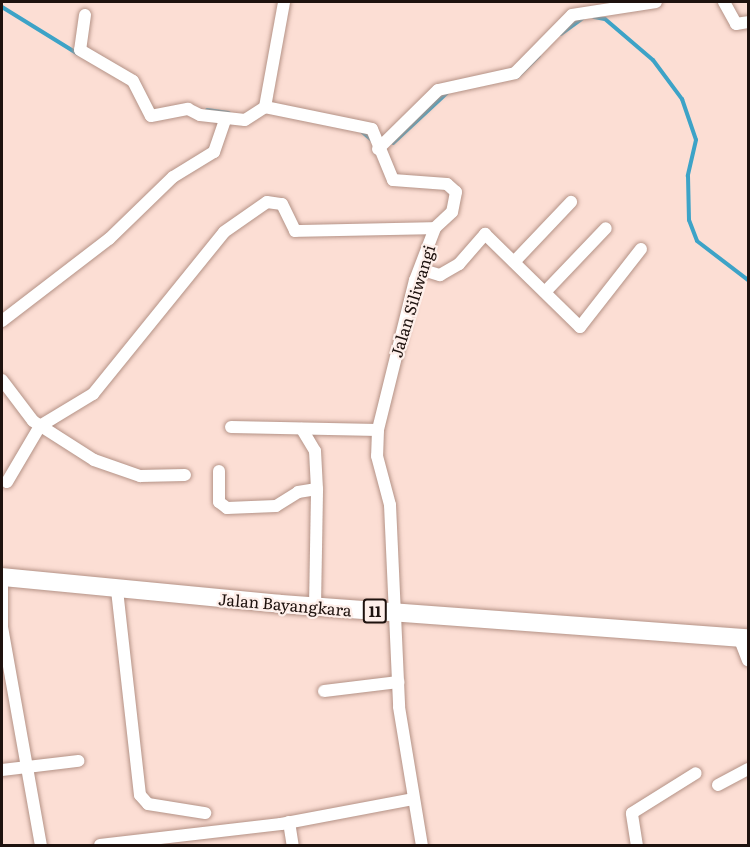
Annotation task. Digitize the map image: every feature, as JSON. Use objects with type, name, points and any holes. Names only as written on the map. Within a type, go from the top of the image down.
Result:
[{"type":"highway","name":"Jalan Bayangkara","points":[[2,577],[117,590],[315,607],[744,637]]},
{"type":"street","points":[[85,15],[81,51],[133,81],[150,115],[194,111],[249,120],[265,105],[284,2]]},
{"type":"street","points":[[378,149],[392,140],[438,90],[515,73],[572,15],[656,2]]},
{"type":"street","points":[[724,2],[736,24],[748,22]]},
{"type":"street","name":"Jalan Siliwangi","points":[[265,105],[329,122],[372,129],[378,149],[393,180],[455,189],[452,212],[435,228],[420,269],[378,430],[396,612],[398,682],[413,799],[422,846]]},
{"type":"street","points":[[2,321],[109,239],[173,177],[214,152],[226,118]]},
{"type":"street","points":[[7,482],[40,426],[93,394],[224,232],[267,202],[282,204],[295,231],[435,228]]},
{"type":"street","points":[[514,261],[571,202]]},
{"type":"street","points":[[545,292],[606,228]]},
{"type":"street","points":[[420,269],[440,275],[459,264],[485,234],[580,327],[641,249]]},
{"type":"street","points":[[2,380],[40,426],[124,473],[185,475]]},
{"type":"street","points":[[231,427],[378,430]]},
{"type":"street","points":[[303,429],[315,451],[317,489],[315,607]]},
{"type":"street","points":[[219,471],[219,501],[227,508],[276,506],[298,492],[317,489]]},
{"type":"street","points":[[2,577],[2,627],[41,846]]},
{"type":"street","points":[[117,590],[140,795],[148,804],[205,813]]},
{"type":"street","points":[[744,637],[748,660]]},
{"type":"street","points":[[324,691],[398,682]]},
{"type":"street","points":[[2,771],[78,761]]},
{"type":"street","points":[[718,785],[748,769]]},
{"type":"street","points":[[637,846],[632,813],[696,773]]},
{"type":"street","points":[[100,845],[189,840],[413,799]]},
{"type":"street","points":[[289,822],[293,846]]},
{"type":"waterway","points":[[2,7],[78,54]]},
{"type":"waterway","points":[[561,34],[584,17]]},
{"type":"waterway","points":[[594,17],[605,19],[653,60],[682,99],[696,140],[688,176],[689,220],[697,241],[748,280]]},
{"type":"waterway","points":[[517,77],[539,56]]},
{"type":"waterway","points":[[393,143],[449,91]]},
{"type":"waterway","points":[[207,110],[229,113]]},
{"type":"waterway","points":[[360,130],[373,141]]}]
